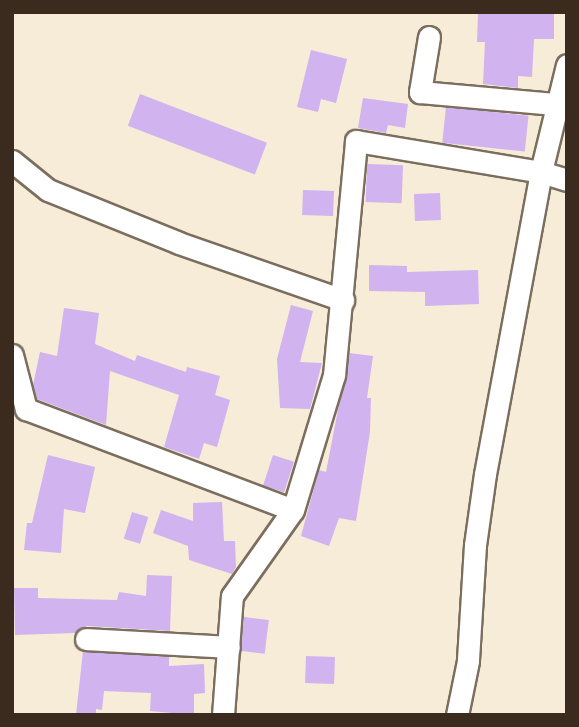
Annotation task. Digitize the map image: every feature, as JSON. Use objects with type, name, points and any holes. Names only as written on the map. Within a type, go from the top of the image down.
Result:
[{"type":"street","points":[[429,37],[420,92],[554,104]]},
{"type":"street","points":[[457,715],[468,661],[475,545],[485,474],[554,104],[567,65]]},
{"type":"street","points":[[223,715],[232,596],[293,510],[334,375],[356,141],[541,172],[567,180]]},
{"type":"street","points":[[12,161],[48,190],[179,243],[343,300]]},
{"type":"street","points":[[12,355],[26,410],[293,510]]},
{"type":"street","points":[[86,639],[229,648]]},
{"type":"building","points":[[554,12],[554,39],[534,39],[532,77],[518,76],[518,88],[483,84],[485,42],[477,42],[478,13]]},
{"type":"building","points":[[311,50],[347,59],[336,103],[321,99],[318,112],[297,107]]},
{"type":"building","points":[[140,94],[267,143],[255,174],[128,126]]},
{"type":"building","points":[[363,98],[408,104],[405,128],[388,125],[386,133],[358,128]]},
{"type":"building","points":[[446,107],[529,116],[525,151],[442,143]]},
{"type":"building","points":[[367,164],[403,165],[402,203],[366,202]]},
{"type":"building","points":[[303,190],[334,191],[333,216],[302,215]]},
{"type":"building","points":[[440,193],[441,220],[415,221],[414,194]]},
{"type":"building","points":[[369,265],[407,266],[407,272],[478,270],[479,304],[425,306],[425,292],[369,291]]},
{"type":"building","points":[[291,305],[313,311],[300,362],[322,363],[310,409],[280,408],[277,359]]},
{"type":"building","points":[[64,308],[99,313],[95,344],[135,361],[137,355],[186,372],[187,367],[220,376],[215,395],[230,400],[217,447],[204,443],[199,459],[164,447],[179,395],[110,371],[106,425],[37,399],[33,385],[40,352],[57,356]]},
{"type":"building","points":[[349,353],[373,356],[367,398],[371,398],[370,432],[356,521],[339,518],[329,546],[301,536],[319,470],[326,472]]},
{"type":"building","points":[[48,455],[95,467],[85,513],[64,509],[61,553],[24,550],[27,523],[32,523]]},
{"type":"building","points":[[273,455],[294,462],[284,492],[263,485]]},
{"type":"building","points":[[222,502],[224,541],[235,541],[236,567],[232,574],[189,560],[188,546],[153,533],[161,510],[193,521],[193,503]]},
{"type":"building","points":[[132,512],[148,517],[140,544],[124,539]]},
{"type":"building","points":[[147,575],[172,576],[170,631],[87,626],[75,633],[15,635],[14,588],[38,588],[38,598],[117,600],[119,592],[146,596]]},
{"type":"building","points":[[244,617],[269,620],[265,654],[240,651]]},
{"type":"building","points":[[83,651],[169,657],[169,666],[204,664],[205,693],[194,694],[194,715],[150,711],[151,693],[104,691],[102,710],[96,709],[96,715],[76,715]]},
{"type":"building","points":[[306,656],[335,657],[334,684],[305,683]]}]
